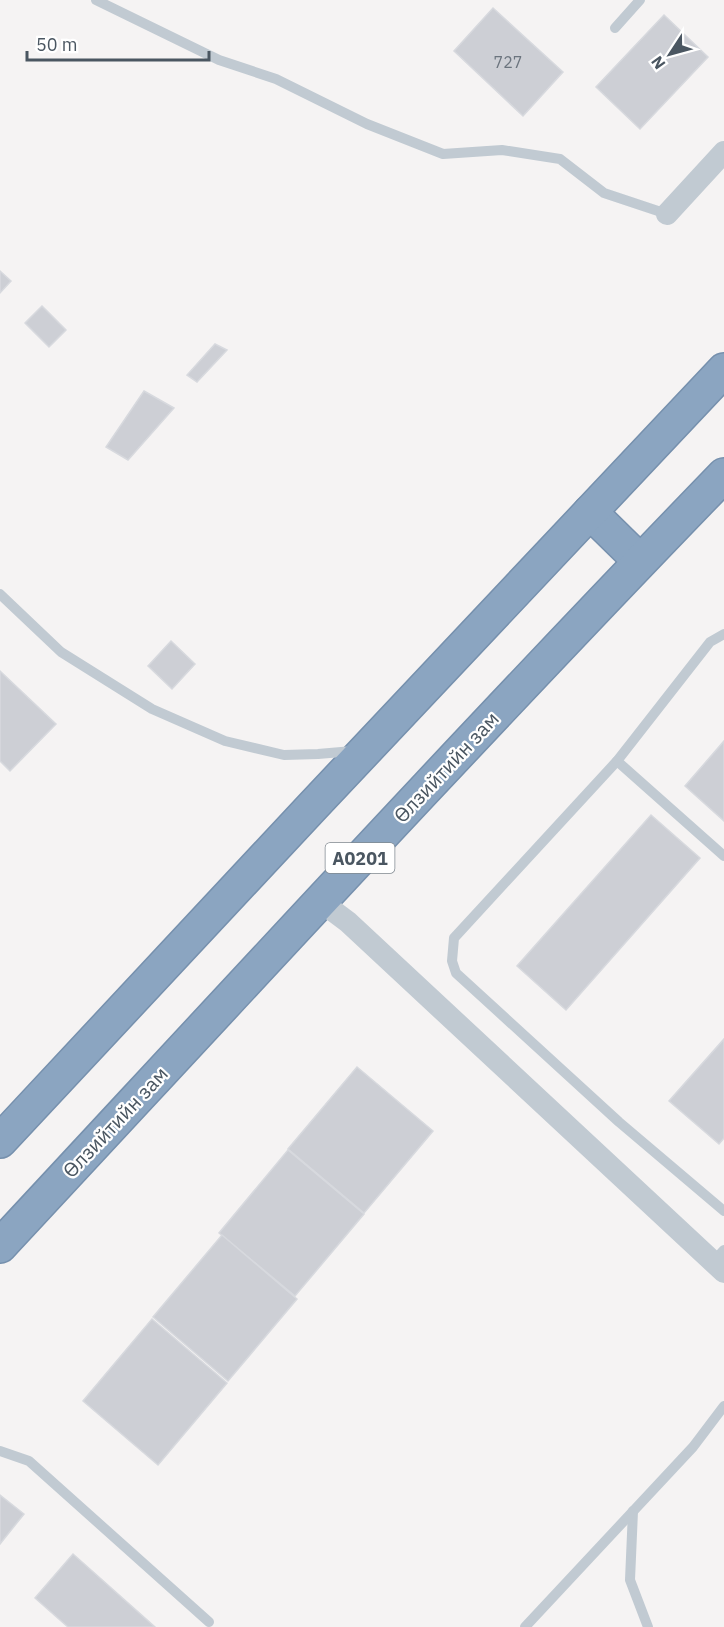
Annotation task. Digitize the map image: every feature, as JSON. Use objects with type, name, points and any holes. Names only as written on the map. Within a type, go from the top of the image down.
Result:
[{"type":"highway","points":[[0,1142],[366,749],[724,370]]},
{"type":"highway","name":"Өлзийтийн зам","points":[[0,1246],[320,901],[724,475]]},
{"type":"highway","points":[[590,512],[640,561]]},
{"type":"street","points":[[667,214],[724,152]]},
{"type":"street","points":[[320,901],[348,922],[720,1262]]},
{"type":"lane","points":[[96,0],[219,60],[276,79],[367,124],[444,154],[502,150],[560,159],[604,193],[667,214]]},
{"type":"lane","points":[[615,28],[640,0]]},
{"type":"lane","points":[[0,594],[61,652],[152,709],[225,741],[284,755],[366,749]]},
{"type":"lane","points":[[724,634],[710,642],[617,761],[454,938],[452,961],[456,973],[620,1122],[724,1211]]},
{"type":"lane","points":[[617,761],[724,856]]},
{"type":"lane","points":[[525,1627],[693,1447],[724,1406]]},
{"type":"lane","points":[[0,1451],[29,1461],[209,1622]]},
{"type":"lane","points":[[633,1511],[630,1580],[648,1627]]},
{"type":"building","points":[[493,8],[563,72],[523,116],[454,51]]},
{"type":"building","points":[[664,15],[708,57],[640,129],[596,87]]},
{"type":"building","points":[[0,271],[11,281],[0,293]]},
{"type":"building","points":[[42,306],[66,330],[49,347],[25,323]]},
{"type":"building","points":[[215,344],[227,350],[197,382],[187,375]]},
{"type":"building","points":[[144,391],[174,408],[128,460],[106,447]]},
{"type":"building","points":[[171,641],[195,664],[172,689],[148,666]]},
{"type":"building","points":[[0,671],[56,724],[10,771],[0,761]]},
{"type":"building","points":[[724,741],[724,821],[685,786]]},
{"type":"building","points":[[651,815],[700,858],[566,1010],[517,966]]},
{"type":"building","points":[[724,1039],[724,1138],[719,1144],[669,1101]]},
{"type":"building","points":[[357,1067],[433,1131],[364,1213],[288,1149]]},
{"type":"building","points":[[288,1150],[364,1214],[295,1296],[219,1233]]},
{"type":"building","points":[[222,1235],[297,1299],[228,1381],[153,1317]]},
{"type":"building","points":[[152,1319],[227,1383],[158,1465],[83,1401]]},
{"type":"building","points":[[0,1495],[24,1514],[0,1544]]},
{"type":"building","points":[[73,1554],[155,1627],[68,1627],[35,1598]]}]
